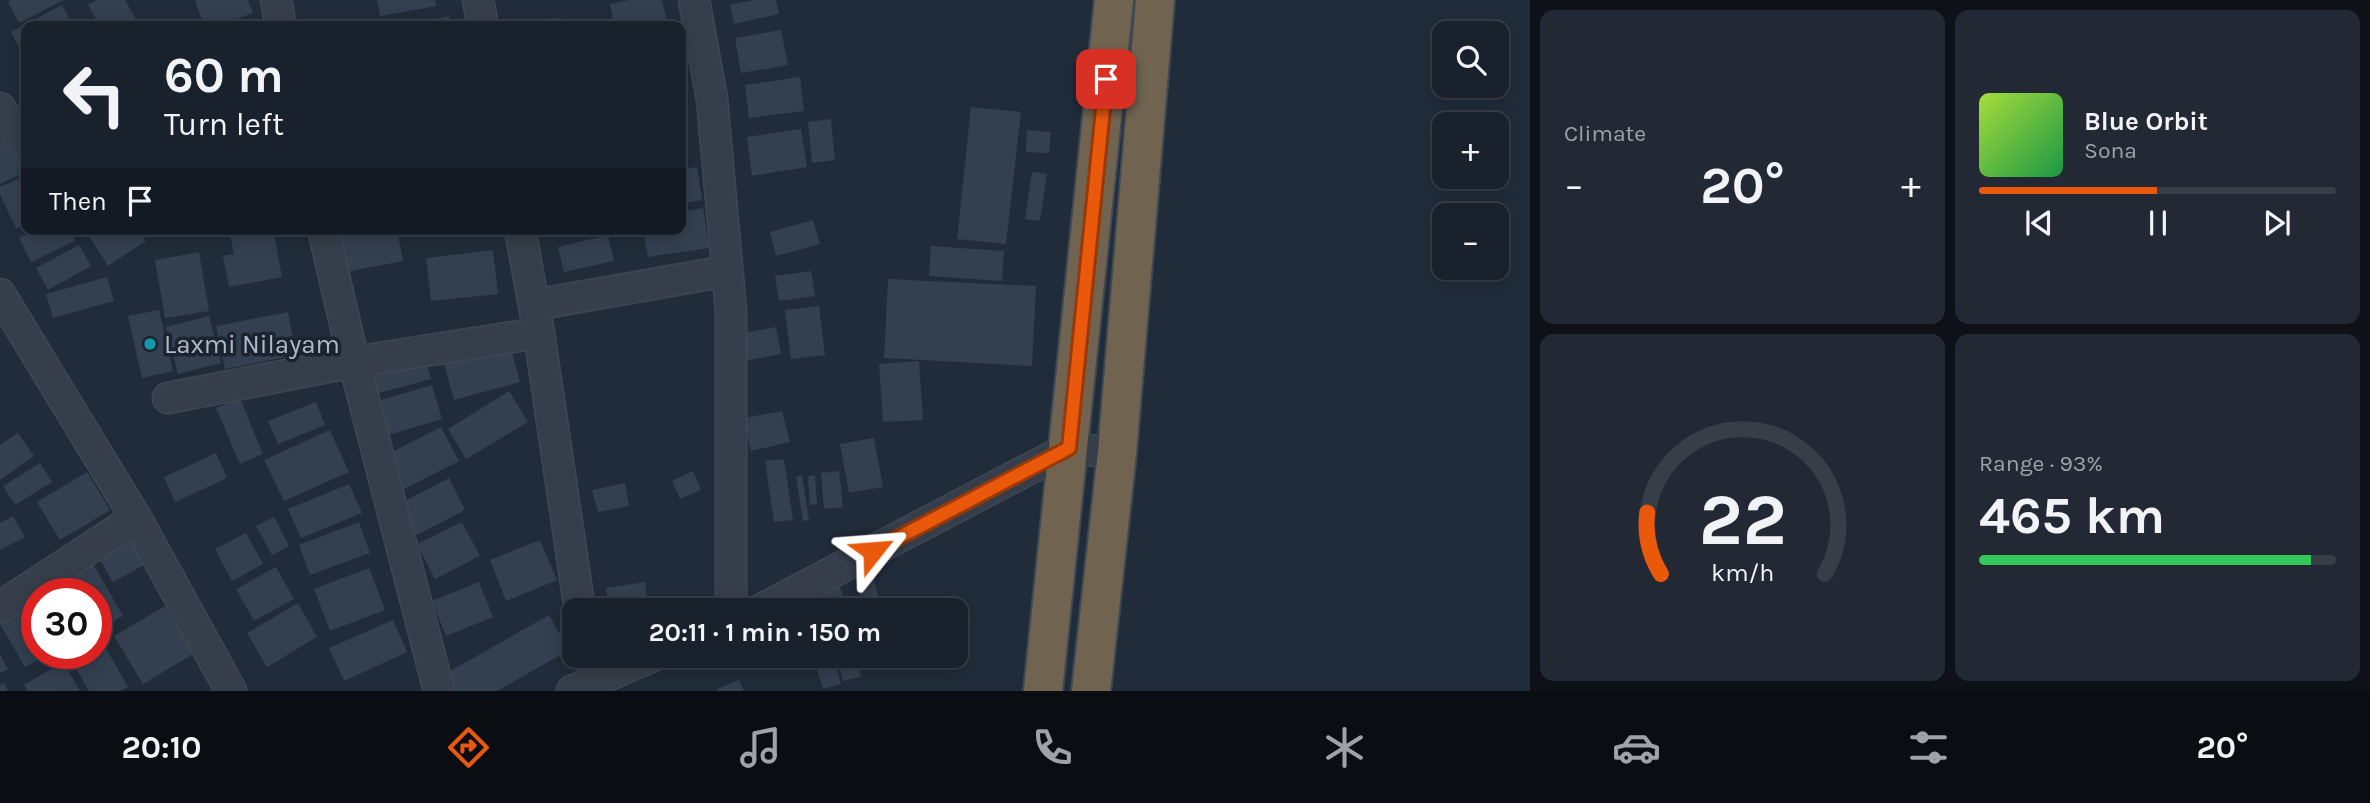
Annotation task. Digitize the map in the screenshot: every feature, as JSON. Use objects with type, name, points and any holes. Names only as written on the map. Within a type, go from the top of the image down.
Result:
[{"type":"highway","points":[[1043,691],[1114,0]]},
{"type":"highway","points":[[1091,691],[1117,453],[1155,0]]},
{"type":"street","points":[[276,0],[280,21]]},
{"type":"street","points":[[478,0],[481,21]]},
{"type":"street","points":[[694,0],[712,99],[731,311],[732,598]]},
{"type":"street","points":[[0,108],[21,139]]},
{"type":"street","points":[[324,235],[354,362],[439,691]]},
{"type":"street","points":[[521,235],[578,598]]},
{"type":"street","points":[[168,398],[354,362],[727,271]]},
{"type":"street","points":[[0,294],[136,518],[231,691]]},
{"type":"street","points":[[783,598],[1069,448],[1117,453]]},
{"type":"street","points":[[0,607],[136,518]]},
{"type":"street","points":[[583,676],[611,668]]},
{"type":"building","points":[[11,0],[64,0],[19,23],[8,2]]},
{"type":"building","points":[[97,0],[125,0],[137,21],[97,21],[88,5]]},
{"type":"building","points":[[248,0],[253,13],[231,21],[202,21],[195,1]]},
{"type":"building","points":[[377,0],[435,0],[436,6],[380,16]]},
{"type":"building","points":[[629,0],[662,0],[667,21],[613,21],[610,4]]},
{"type":"building","points":[[754,0],[776,0],[779,14],[734,24],[730,5]]},
{"type":"building","points":[[62,5],[70,21],[32,21]]},
{"type":"building","points":[[449,16],[450,21],[424,21]]},
{"type":"building","points":[[561,18],[561,21],[523,20]]},
{"type":"building","points":[[21,27],[21,51],[11,32]]},
{"type":"building","points":[[781,30],[788,65],[741,73],[735,38]]},
{"type":"building","points":[[800,77],[804,111],[749,118],[745,85]]},
{"type":"building","points":[[971,107],[1021,112],[1006,244],[957,239]]},
{"type":"building","points":[[831,119],[835,160],[812,163],[808,122]]},
{"type":"building","points":[[801,129],[807,167],[752,176],[747,137]]},
{"type":"building","points":[[1027,130],[1051,132],[1049,153],[1026,152]]},
{"type":"building","points":[[10,135],[21,160],[21,174],[0,184],[0,140]]},
{"type":"building","points":[[697,167],[702,200],[686,203],[686,168]]},
{"type":"building","points":[[1032,172],[1047,174],[1040,221],[1025,219]]},
{"type":"building","points":[[21,177],[21,226],[16,229],[0,194],[0,187]]},
{"type":"building","points":[[703,208],[709,248],[648,257],[644,235],[686,235],[686,211]]},
{"type":"building","points":[[813,220],[820,244],[776,256],[770,232]]},
{"type":"building","points":[[25,235],[72,235],[75,241],[31,262],[19,238]]},
{"type":"building","points":[[88,235],[142,235],[146,241],[108,266]]},
{"type":"building","points":[[230,235],[274,235],[282,277],[229,287],[223,256],[234,254]]},
{"type":"building","points":[[334,235],[398,235],[403,261],[341,273]]},
{"type":"building","points":[[608,235],[614,261],[564,272],[558,247]]},
{"type":"building","points":[[79,245],[91,266],[48,290],[36,268]]},
{"type":"building","points":[[931,246],[1004,251],[1002,281],[929,276]]},
{"type":"building","points":[[493,250],[498,294],[431,301],[426,258]]},
{"type":"building","points":[[199,252],[209,311],[165,318],[155,260]]},
{"type":"building","points":[[811,271],[815,296],[779,301],[775,276]]},
{"type":"building","points":[[107,277],[114,301],[53,318],[46,294]]},
{"type":"building","points":[[888,279],[1036,286],[1032,366],[884,358]]},
{"type":"building","points":[[819,306],[825,355],[791,359],[785,310]]},
{"type":"building","name":"Laxmi Nilayam","points":[[159,310],[173,371],[142,378],[128,316]]},
{"type":"building","points":[[288,312],[296,355],[225,369],[216,326]]},
{"type":"building","points":[[209,316],[221,363],[178,374],[166,327]]},
{"type":"building","points":[[776,327],[781,354],[743,361],[738,334]]},
{"type":"building","points":[[508,338],[520,382],[454,400],[442,356]]},
{"type":"building","points":[[424,352],[431,379],[368,396],[360,369]]},
{"type":"building","points":[[919,361],[923,420],[883,422],[879,364]]},
{"type":"building","points":[[432,385],[442,419],[378,438],[367,404]]},
{"type":"building","points":[[509,391],[528,422],[466,459],[448,429]]},
{"type":"building","points":[[240,398],[263,454],[240,464],[216,408]]},
{"type":"building","points":[[316,402],[325,425],[278,444],[268,421]]},
{"type":"building","points":[[782,411],[790,442],[751,451],[744,418]]},
{"type":"building","points":[[441,427],[459,461],[404,489],[386,455]]},
{"type":"building","points":[[330,430],[349,472],[284,501],[264,460]]},
{"type":"building","points":[[18,433],[34,456],[0,480],[0,445]]},
{"type":"building","points":[[874,438],[883,487],[849,493],[840,444]]},
{"type":"building","points":[[216,453],[227,478],[175,502],[164,477]]},
{"type":"building","points":[[784,459],[793,520],[774,522],[765,461]]},
{"type":"building","points":[[40,463],[52,482],[15,505],[3,486]]},
{"type":"building","points":[[693,471],[701,490],[680,499],[672,481]]},
{"type":"building","points":[[839,471],[843,507],[824,509],[821,473]]},
{"type":"building","points":[[87,472],[110,510],[60,540],[37,502]]},
{"type":"building","points":[[802,475],[809,520],[803,521],[796,477]]},
{"type":"building","points":[[815,475],[817,504],[810,505],[808,476]]},
{"type":"building","points":[[449,478],[465,510],[413,537],[397,505]]},
{"type":"building","points":[[625,483],[629,506],[598,512],[592,490]]},
{"type":"building","points":[[349,484],[362,513],[301,538],[288,509]]},
{"type":"building","points":[[13,516],[25,537],[0,550],[0,523]]},
{"type":"building","points":[[274,517],[289,546],[272,555],[256,526]]},
{"type":"building","points":[[359,522],[370,553],[310,575],[299,545]]},
{"type":"building","points":[[462,522],[480,556],[435,579],[417,544]]},
{"type":"building","points":[[246,533],[263,564],[232,581],[215,549]]},
{"type":"building","points":[[129,539],[144,565],[113,582],[98,557]]},
{"type":"building","points":[[540,540],[557,580],[506,601],[490,560]]},
{"type":"building","points":[[88,555],[101,578],[73,578],[67,568]]},
{"type":"building","points":[[276,567],[294,599],[254,621],[236,589]]},
{"type":"building","points":[[369,568],[385,610],[330,631],[314,589]]},
{"type":"building","points":[[872,570],[878,598],[860,598],[855,574]]},
{"type":"building","points":[[479,582],[493,617],[446,636],[432,601]]},
{"type":"building","points":[[645,582],[647,598],[607,598],[606,588]]},
{"type":"building","points":[[840,586],[843,598],[824,598],[822,590]]},
{"type":"building","points":[[112,597],[123,616],[112,622]]},
{"type":"building","points":[[298,603],[317,637],[267,667],[247,633]]},
{"type":"building","points":[[21,605],[21,660],[0,624],[0,616]]},
{"type":"building","points":[[165,606],[193,654],[143,684],[114,636]]},
{"type":"building","points":[[549,615],[562,638],[562,654],[497,691],[455,691],[445,674]]},
{"type":"building","points":[[393,620],[407,652],[344,681],[329,648]]},
{"type":"building","points":[[0,654],[8,670],[0,673]]},
{"type":"building","points":[[112,659],[128,687],[120,691],[89,691],[76,669],[112,669]]},
{"type":"building","points":[[817,668],[836,668],[841,684],[823,689]]},
{"type":"building","points":[[840,668],[859,668],[861,677],[843,681]]},
{"type":"building","points":[[51,669],[67,669],[80,691],[28,691],[24,685]]},
{"type":"building","points":[[739,680],[744,691],[717,689]]},
{"type":"building","points":[[4,683],[8,691],[0,691],[0,685]]},
{"type":"place","name":"Laxmi Nilayam","points":[[150,344]]},
{"type":"route","points":[[873,551],[1069,448],[1106,79]]}]
